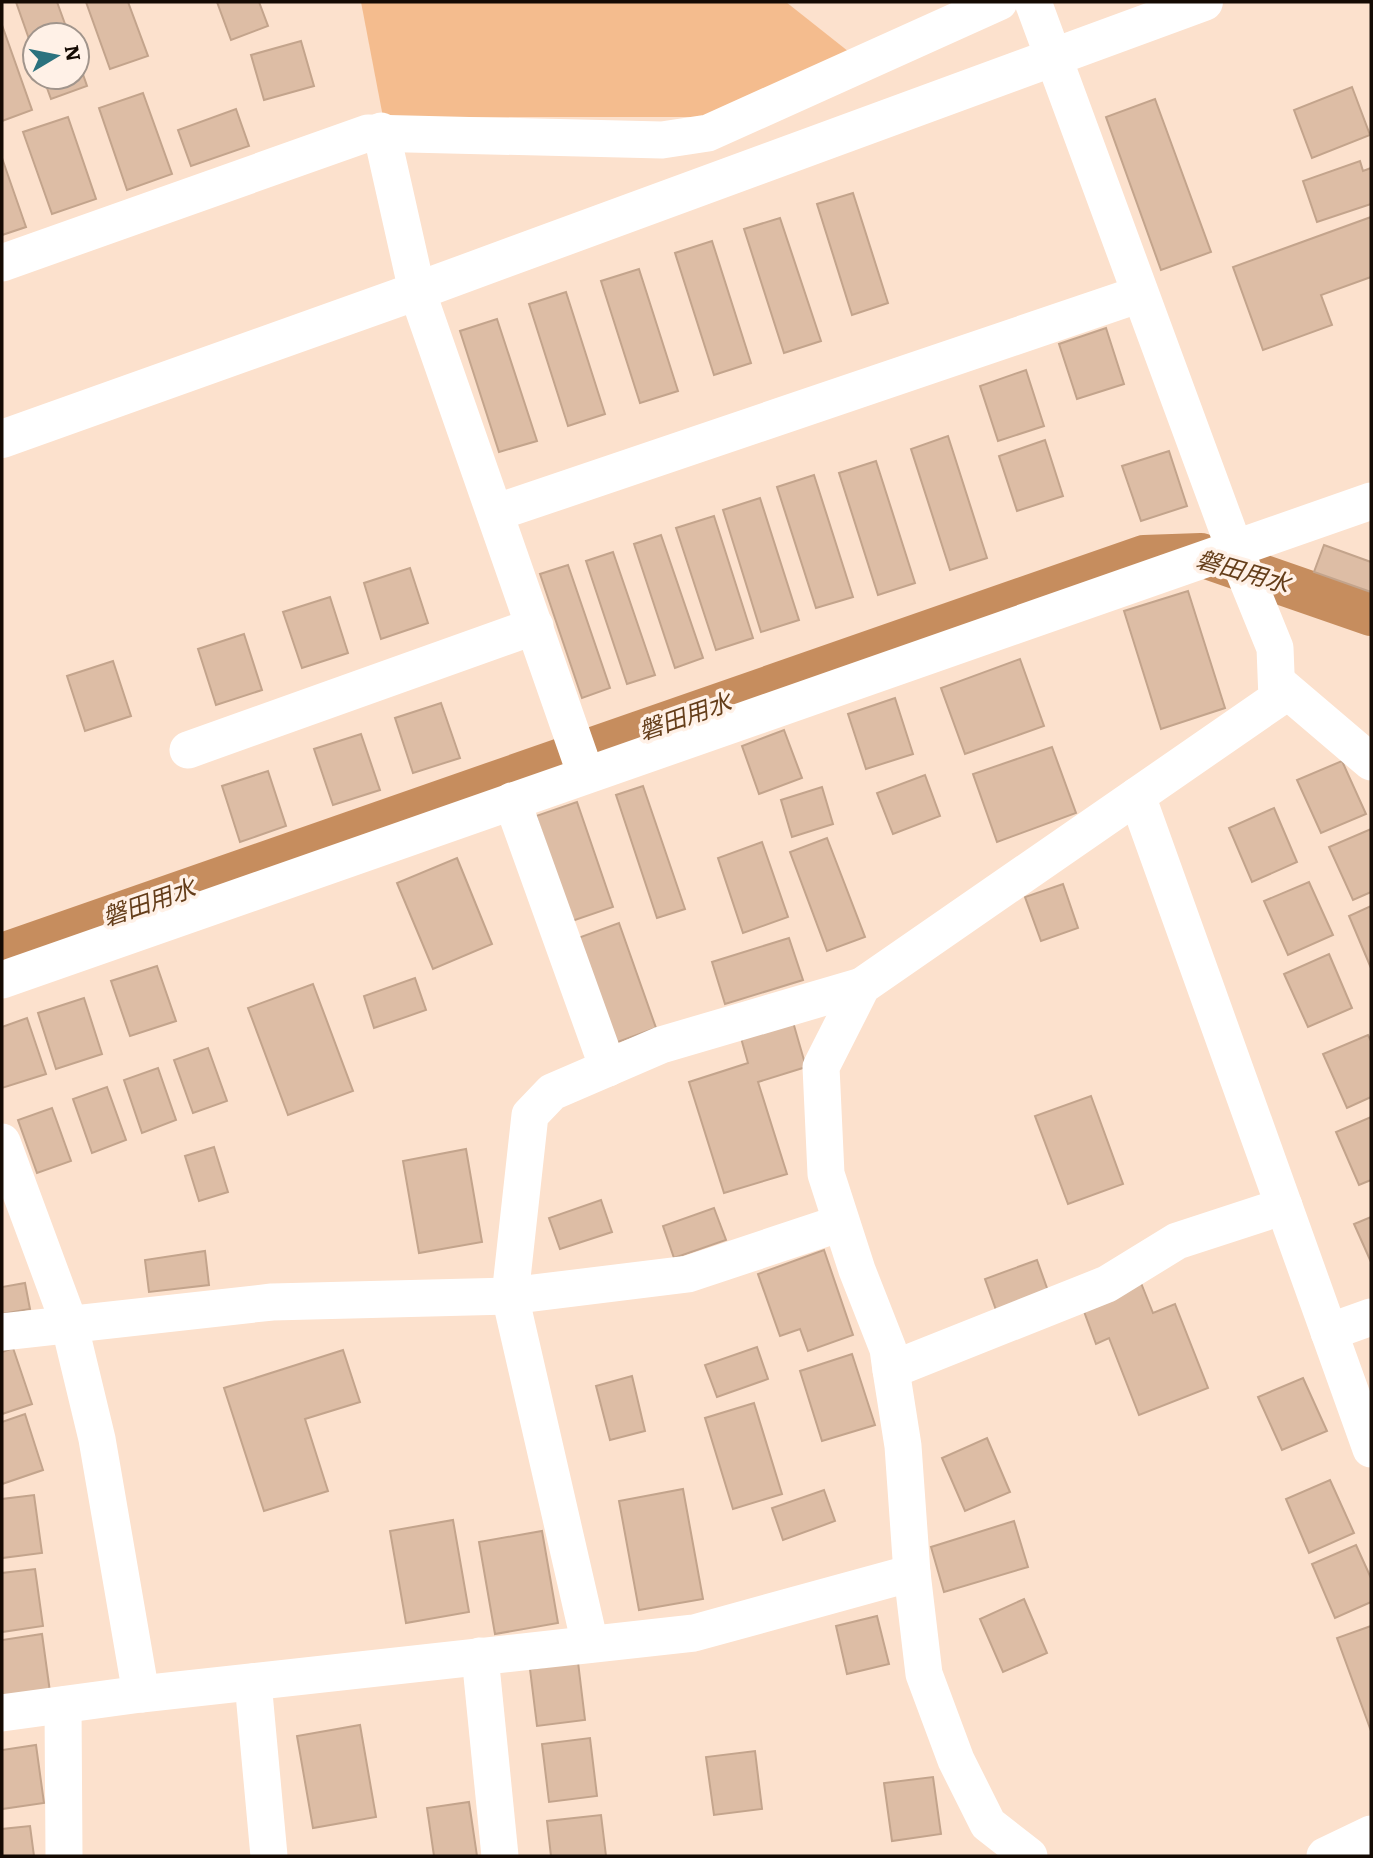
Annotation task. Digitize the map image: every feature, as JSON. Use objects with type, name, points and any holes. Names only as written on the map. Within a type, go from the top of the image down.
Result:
[{"type":"street","points":[[2,263],[368,133],[381,131],[662,140],[708,133],[999,2]]},
{"type":"street","points":[[590,1644],[510,1296],[530,1115],[552,1092],[661,1045],[862,986],[1277,699],[1275,648],[1234,547],[1032,2]]},
{"type":"street","points":[[2,439],[1205,2]]},
{"type":"street","points":[[381,131],[417,290],[586,775]]},
{"type":"street","points":[[495,513],[1140,294]]},
{"type":"street","points":[[2,980],[1371,501]]},
{"type":"street","points":[[188,750],[535,626]]},
{"type":"street","points":[[1276,682],[1371,762]]},
{"type":"street","points":[[1138,796],[1371,1449]]},
{"type":"street","points":[[512,801],[608,1068]]},
{"type":"street","points":[[862,986],[821,1068],[826,1174],[841,1223],[888,1349],[904,1446],[912,1573],[924,1674],[956,1760],[988,1824],[1029,1856]]},
{"type":"street","points":[[2,1142],[69,1323],[97,1439],[141,1694]]},
{"type":"street","points":[[891,1370],[1108,1284],[1177,1241],[1284,1206]]},
{"type":"street","points":[[2,1332],[272,1302],[510,1296],[688,1274],[841,1223]]},
{"type":"street","points":[[1329,1332],[1371,1317]]},
{"type":"street","points":[[2,1713],[141,1694],[694,1633],[912,1573]]},
{"type":"street","points":[[480,1657],[499,1856]]},
{"type":"street","points":[[253,1682],[269,1856]]},
{"type":"street","points":[[63,1705],[64,1856]]},
{"type":"street","points":[[1325,1856],[1371,1834]]},
{"type":"shaded area","points":[[361,2],[786,2],[863,63],[745,117],[383,117]]},
{"type":"building","points":[[16,2],[57,2],[64,21],[23,21]]},
{"type":"building","points":[[86,2],[128,2],[148,56],[110,69]]},
{"type":"building","points":[[217,2],[259,2],[268,26],[231,40]]},
{"type":"building","points":[[2,25],[21,79],[21,91],[25,91],[32,110],[2,121]]},
{"type":"building","points":[[301,41],[314,86],[264,100],[251,55]]},
{"type":"building","points":[[1352,87],[1370,135],[1312,158],[1294,110]]},
{"type":"building","points":[[48,91],[73,91],[51,99]]},
{"type":"building","points":[[143,93],[172,174],[127,190],[99,108]]},
{"type":"building","points":[[1155,99],[1211,252],[1161,270],[1106,117]]},
{"type":"building","points":[[236,109],[249,146],[191,166],[178,130]]},
{"type":"building","points":[[68,117],[96,199],[52,214],[23,132]]},
{"type":"building","points":[[2,158],[26,227],[2,235]]},
{"type":"building","points":[[1360,161],[1363,171],[1371,168],[1371,204],[1317,222],[1303,181]]},
{"type":"building","points":[[853,193],[888,303],[852,315],[817,204]]},
{"type":"building","points":[[1371,217],[1371,277],[1321,295],[1332,325],[1263,350],[1233,267]]},
{"type":"building","points":[[780,218],[821,341],[784,353],[744,229]]},
{"type":"building","points":[[712,241],[751,363],[714,375],[675,253]]},
{"type":"building","points":[[639,269],[678,391],[640,403],[601,281]]},
{"type":"building","points":[[566,292],[605,414],[568,426],[529,304]]},
{"type":"building","points":[[497,319],[537,441],[499,452],[460,331]]},
{"type":"building","points":[[1106,328],[1124,384],[1077,399],[1059,344]]},
{"type":"building","points":[[1026,370],[1044,426],[998,441],[980,386]]},
{"type":"building","points":[[948,436],[987,558],[950,570],[911,449]]},
{"type":"building","points":[[1045,440],[1063,496],[1017,511],[999,456]]},
{"type":"building","points":[[1169,451],[1187,506],[1141,521],[1122,466]]},
{"type":"building","points":[[876,461],[915,583],[878,595],[839,473]]},
{"type":"building","points":[[814,475],[853,597],[816,608],[777,487]]},
{"type":"building","points":[[760,498],[799,620],[761,632],[723,510]]},
{"type":"building","points":[[714,516],[753,638],[716,650],[676,528]]},
{"type":"building","points":[[661,535],[703,658],[675,668],[634,544]]},
{"type":"building","points":[[1324,545],[1371,562],[1371,592],[1314,572]]},
{"type":"building","points":[[613,552],[655,675],[627,684],[586,561]]},
{"type":"building","points":[[568,565],[610,688],[582,698],[540,574]]},
{"type":"building","points":[[410,568],[428,623],[381,639],[364,583]]},
{"type":"building","points":[[1188,591],[1225,708],[1161,729],[1124,611]]},
{"type":"building","points":[[330,597],[348,653],[302,668],[283,612]]},
{"type":"building","points":[[244,634],[262,690],[216,705],[198,649]]},
{"type":"building","points":[[1020,659],[1044,726],[965,754],[941,688]]},
{"type":"building","points":[[113,661],[131,716],[85,731],[67,676]]},
{"type":"building","points":[[895,698],[913,754],[866,769],[848,714]]},
{"type":"building","points":[[441,703],[460,758],[413,773],[395,718]]},
{"type":"building","points":[[784,730],[802,778],[759,794],[742,746]]},
{"type":"building","points":[[361,734],[380,790],[333,805],[314,749]]},
{"type":"building","points":[[1052,747],[1076,813],[997,842],[973,774]]},
{"type":"building","points":[[1342,761],[1366,814],[1321,833],[1297,780]]},
{"type":"building","points":[[268,771],[286,826],[240,842],[222,786]]},
{"type":"building","points":[[925,775],[940,816],[893,834],[877,793]]},
{"type":"building","points":[[643,786],[685,909],[657,918],[616,795]]},
{"type":"building","points":[[822,787],[833,824],[792,837],[781,800]]},
{"type":"building","points":[[577,802],[613,907],[572,921],[536,816]]},
{"type":"building","points":[[1274,808],[1297,862],[1252,882],[1229,828]]},
{"type":"building","points":[[1371,829],[1371,892],[1353,900],[1329,847]]},
{"type":"building","points":[[827,838],[865,937],[827,951],[790,852]]},
{"type":"building","points":[[762,842],[788,917],[743,933],[718,858]]},
{"type":"building","points":[[457,858],[492,944],[433,969],[397,883]]},
{"type":"building","points":[[1309,882],[1333,935],[1288,955],[1264,901]]},
{"type":"building","points":[[1063,884],[1078,928],[1041,941],[1025,897]]},
{"type":"building","points":[[1371,906],[1371,968],[1349,916]]},
{"type":"building","points":[[619,923],[656,1028],[615,1043],[578,938]]},
{"type":"building","points":[[789,938],[803,980],[725,1004],[712,962]]},
{"type":"building","points":[[1329,954],[1352,1008],[1308,1027],[1284,974]]},
{"type":"building","points":[[157,966],[176,1021],[130,1036],[111,981]]},
{"type":"building","points":[[415,978],[426,1010],[374,1028],[364,996]]},
{"type":"building","points":[[313,984],[353,1091],[288,1115],[248,1008]]},
{"type":"building","points":[[84,998],[102,1054],[56,1069],[38,1013]]},
{"type":"building","points":[[27,1018],[46,1074],[2,1088],[2,1027]]},
{"type":"building","points":[[793,1022],[806,1067],[758,1082],[787,1174],[724,1193],[689,1082],[748,1063],[741,1038]]},
{"type":"building","points":[[1368,1035],[1371,1041],[1371,1097],[1347,1108],[1323,1054]]},
{"type":"building","points":[[208,1048],[227,1101],[193,1113],[174,1060]]},
{"type":"building","points":[[158,1068],[176,1120],[142,1133],[124,1080]]},
{"type":"building","points":[[107,1087],[126,1140],[92,1153],[73,1099]]},
{"type":"building","points":[[1091,1096],[1123,1184],[1068,1204],[1035,1116]]},
{"type":"building","points":[[52,1108],[71,1161],[37,1173],[18,1120]]},
{"type":"building","points":[[1371,1117],[1371,1180],[1359,1185],[1336,1132]]},
{"type":"building","points":[[214,1147],[228,1192],[199,1201],[185,1156]]},
{"type":"building","points":[[466,1149],[482,1242],[419,1253],[403,1161]]},
{"type":"building","points":[[601,1200],[612,1232],[560,1249],[549,1218]]},
{"type":"building","points":[[714,1208],[726,1240],[674,1258],[663,1226]]},
{"type":"building","points":[[1371,1217],[1371,1262],[1354,1224]]},
{"type":"building","points":[[824,1250],[853,1335],[808,1351],[800,1329],[780,1336],[758,1274]]},
{"type":"building","points":[[205,1251],[209,1285],[149,1292],[145,1260]]},
{"type":"building","points":[[1037,1260],[1048,1291],[996,1310],[985,1279]]},
{"type":"building","points":[[25,1283],[30,1309],[2,1314],[2,1287]]},
{"type":"building","points":[[1141,1283],[1153,1313],[1175,1304],[1208,1388],[1139,1415],[1109,1338],[1096,1344],[1082,1306]]},
{"type":"building","points":[[757,1347],[768,1379],[717,1397],[705,1365]]},
{"type":"building","points":[[13,1348],[32,1404],[2,1414],[2,1352]]},
{"type":"building","points":[[343,1350],[360,1402],[305,1419],[328,1491],[264,1511],[224,1388]]},
{"type":"building","points":[[852,1354],[875,1425],[822,1441],[800,1371]]},
{"type":"building","points":[[632,1376],[645,1431],[610,1440],[596,1386]]},
{"type":"building","points":[[1303,1378],[1327,1431],[1282,1450],[1258,1397]]},
{"type":"building","points":[[754,1403],[782,1494],[733,1509],[705,1418]]},
{"type":"building","points":[[25,1414],[43,1470],[2,1484],[2,1422]]},
{"type":"building","points":[[987,1438],[1010,1492],[965,1511],[942,1458]]},
{"type":"building","points":[[1330,1480],[1354,1533],[1309,1553],[1286,1499]]},
{"type":"building","points":[[683,1489],[703,1599],[639,1610],[619,1501]]},
{"type":"building","points":[[824,1490],[835,1521],[783,1540],[772,1508]]},
{"type":"building","points":[[34,1495],[42,1553],[2,1558],[2,1499]]},
{"type":"building","points":[[453,1520],[469,1612],[406,1623],[390,1531]]},
{"type":"building","points":[[1014,1521],[1028,1567],[944,1592],[931,1547]]},
{"type":"building","points":[[542,1531],[558,1623],[495,1634],[479,1542]]},
{"type":"building","points":[[1356,1545],[1371,1578],[1371,1602],[1335,1618],[1312,1564]]},
{"type":"building","points":[[35,1569],[43,1626],[2,1632],[2,1573]]},
{"type":"building","points":[[1024,1599],[1047,1653],[1003,1672],[980,1619]]},
{"type":"building","points":[[877,1616],[889,1664],[847,1674],[836,1626]]},
{"type":"building","points":[[1371,1626],[1371,1731],[1337,1638]]},
{"type":"building","points":[[42,1634],[50,1692],[2,1698],[2,1640]]},
{"type":"building","points":[[578,1662],[585,1720],[537,1726],[530,1669]]},
{"type":"building","points":[[360,1725],[376,1817],[313,1828],[297,1736]]},
{"type":"building","points":[[590,1738],[597,1796],[549,1802],[542,1744]]},
{"type":"building","points":[[36,1745],[44,1803],[2,1809],[2,1750]]},
{"type":"building","points":[[755,1751],[762,1809],[714,1815],[706,1757]]},
{"type":"building","points":[[933,1777],[941,1834],[892,1841],[884,1783]]},
{"type":"building","points":[[469,1802],[477,1856],[434,1856],[427,1808]]},
{"type":"building","points":[[601,1815],[606,1856],[551,1856],[547,1821]]},
{"type":"building","points":[[30,1826],[34,1856],[2,1856],[2,1829]]},
{"type":"waterway","name":"磐田用水","points":[[2,955],[1144,557],[1201,555],[1371,614]]}]
